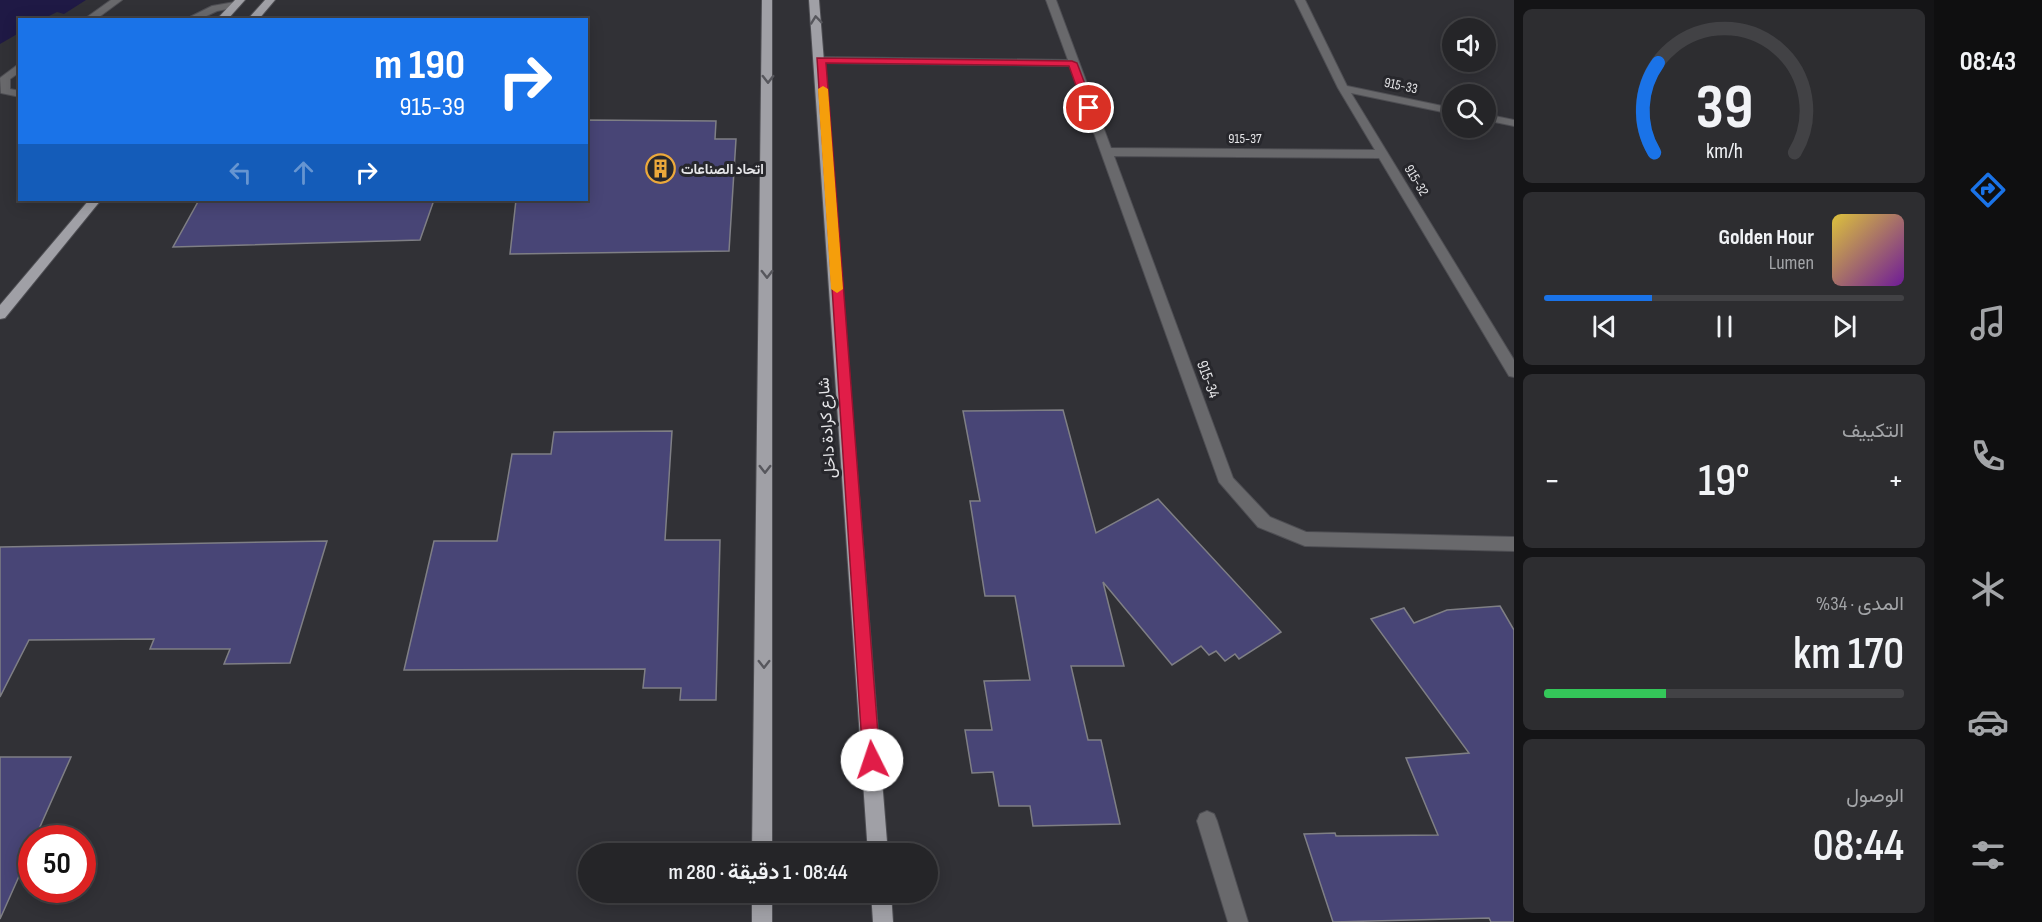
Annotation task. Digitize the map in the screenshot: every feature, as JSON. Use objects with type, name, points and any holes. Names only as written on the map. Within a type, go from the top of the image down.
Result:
[{"type":"main road","points":[[254,18],[270,0]]},
{"type":"main road","points":[[762,843],[767,0]]},
{"type":"main road","name":"شارع كرادة داخل","points":[[814,0],[821,60],[877,843]]},
{"type":"main road","points":[[223,18],[238,2]]},
{"type":"main road","points":[[54,249],[80,201]]},
{"type":"main road","points":[[0,314],[94,201]]},
{"type":"main road","points":[[762,903],[762,922]]},
{"type":"main road","points":[[882,903],[883,922]]},
{"type":"street","points":[[91,18],[117,0]]},
{"type":"street","name":"915-34","points":[[1051,0],[1072,63],[1227,482],[1264,522],[1305,538],[1514,544]]},
{"type":"street","name":"915-32","points":[[1300,0],[1343,88],[1514,372]]},
{"type":"street","points":[[193,18],[215,8],[238,2]]},
{"type":"street","points":[[821,60],[1072,63]]},
{"type":"street","points":[[18,68],[5,78],[5,91],[18,94]]},
{"type":"street","name":"915-33","points":[[1343,88],[1442,109]]},
{"type":"street","points":[[1496,119],[1514,123]]},
{"type":"street","name":"915-37","points":[[1106,152],[1384,154]]},
{"type":"street","points":[[1207,821],[1238,922]]},
{"type":"shaded area","points":[[0,0],[86,0],[64,14],[57,12],[45,18],[18,18],[18,34],[0,44]]},
{"type":"building","name":"اتحاد الصناعات","points":[[588,120],[716,121],[715,139],[736,139],[729,251],[510,254],[516,201],[588,201]]},
{"type":"building","points":[[198,201],[434,201],[420,240],[173,247]]},
{"type":"building","points":[[1063,410],[1096,533],[1158,499],[1281,632],[1239,659],[1235,654],[1225,661],[1216,651],[1209,655],[1201,646],[1172,665],[1103,582],[1124,666],[1071,666],[1088,740],[1101,740],[1120,824],[1033,826],[1030,806],[999,806],[993,772],[972,773],[965,730],[992,730],[984,681],[1030,680],[1015,596],[985,596],[970,501],[980,501],[963,411]]},
{"type":"building","points":[[672,431],[665,540],[720,540],[716,700],[680,700],[681,688],[643,688],[645,669],[404,670],[434,541],[497,541],[512,454],[551,454],[554,432]]},
{"type":"building","points":[[327,541],[290,663],[224,664],[230,649],[150,649],[154,639],[29,640],[0,697],[0,547]]},
{"type":"building","points":[[1500,606],[1514,630],[1514,922],[1491,922],[1489,918],[1333,922],[1304,834],[1438,835],[1406,758],[1469,753],[1371,619],[1404,608],[1414,623],[1447,610]]},
{"type":"building","points":[[0,757],[71,757],[41,825],[18,825],[18,878],[0,919]]},
{"type":"slow traffic","points":[[823,89],[837,289]]},
{"type":"place","name":"اتحاد الصناعات","points":[[660,169]]},
{"type":"route","points":[[872,760],[821,60],[1072,63],[1089,108]]}]
